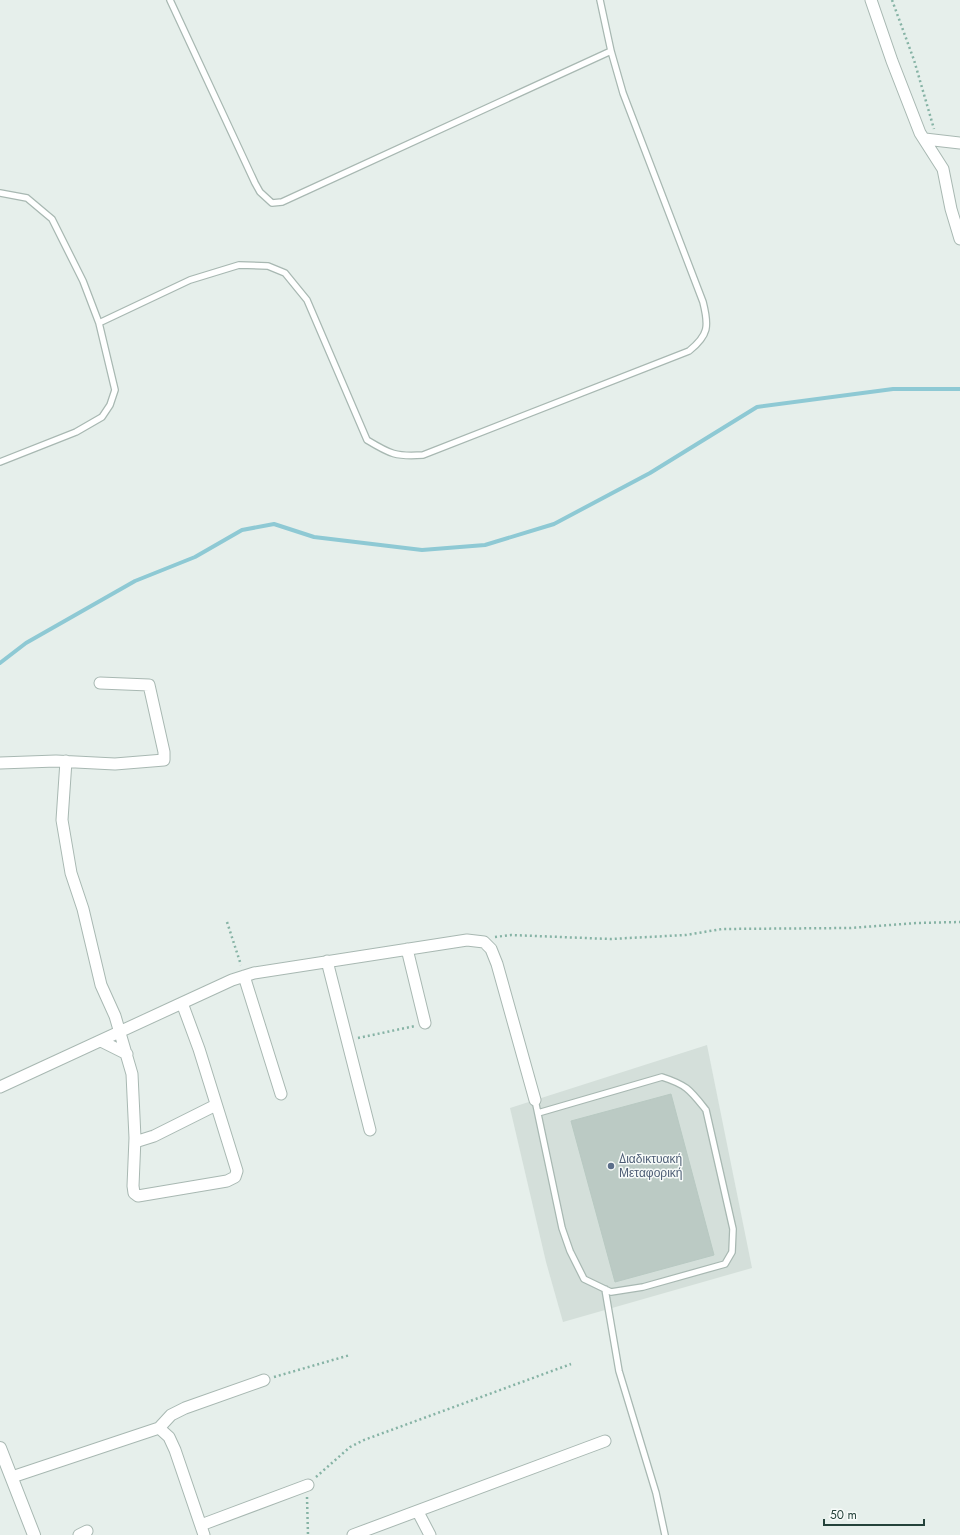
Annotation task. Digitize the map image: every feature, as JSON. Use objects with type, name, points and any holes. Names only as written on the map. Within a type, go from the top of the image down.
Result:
[{"type":"street","points":[[871,0],[892,61],[920,133],[943,169],[950,209],[960,239]]},
{"type":"street","points":[[925,140],[937,139],[960,142]]},
{"type":"street","points":[[0,763],[66,761],[115,764],[164,760],[164,752],[149,685],[100,683]]},
{"type":"street","points":[[66,761],[62,820],[68,860],[83,909],[101,985],[115,1016],[132,1074],[135,1142],[133,1186],[134,1193],[138,1196],[235,1178],[237,1171],[190,1022],[182,1003]]},
{"type":"street","points":[[0,1087],[244,976],[267,970],[467,940],[484,942],[491,950],[497,964],[535,1100]]},
{"type":"street","points":[[407,949],[425,1023]]},
{"type":"street","points":[[326,961],[370,1130]]},
{"type":"street","points":[[244,976],[281,1094]]},
{"type":"street","points":[[101,1041],[127,1054]]},
{"type":"street","points":[[135,1142],[154,1136],[216,1105]]},
{"type":"street","points":[[12,1477],[159,1428],[171,1415],[185,1408],[264,1380]]},
{"type":"street","points":[[159,1428],[168,1437],[175,1450],[203,1530],[308,1485]]},
{"type":"street","points":[[353,1535],[605,1442]]},
{"type":"street","points":[[0,1448],[34,1535]]},
{"type":"street","points":[[418,1512],[430,1535]]},
{"type":"lane","points":[[170,0],[255,183],[260,192],[272,203],[282,202],[611,51]]},
{"type":"lane","points":[[99,323],[190,280],[238,265],[268,266],[285,273],[307,300],[367,440],[386,452],[402,457],[423,455],[689,351],[701,342],[706,332],[707,319],[703,302],[623,93],[611,51],[600,0]]},
{"type":"lane","points":[[0,193],[27,198],[52,219],[83,281],[99,323],[115,390],[110,405],[102,417],[76,432],[0,462]]},
{"type":"lane","points":[[535,1100],[562,1228],[570,1251],[584,1279],[611,1292],[643,1287],[725,1264],[732,1252],[733,1229],[706,1110],[695,1096],[681,1083],[662,1077],[538,1113]]},
{"type":"lane","points":[[605,1289],[618,1371],[656,1493],[665,1535]]},
{"type":"path","points":[[892,0],[914,60],[937,139]]},
{"type":"path","points":[[227,922],[244,976]]},
{"type":"path","points":[[484,942],[496,936],[511,935],[610,939],[686,934],[722,929],[850,928],[960,922]]},
{"type":"path","points":[[347,1040],[396,1031],[425,1023]]},
{"type":"path","points":[[264,1380],[350,1355]]},
{"type":"path","points":[[308,1535],[306,1506],[308,1485],[321,1471],[350,1447],[364,1440],[571,1364]]},
{"type":"shaded area","points":[[707,1045],[752,1268],[563,1322],[546,1262],[510,1108]]},
{"type":"building","points":[[671,1094],[714,1255],[615,1282],[571,1121]]},
{"type":"waterway","points":[[0,663],[26,643],[135,581],[195,557],[242,530],[274,524],[314,537],[422,550],[485,545],[554,524],[650,473],[757,407],[893,389],[960,389]]},
{"type":"place","name":"Διαδικτυακή Μεταφορική","points":[[611,1166]]}]
